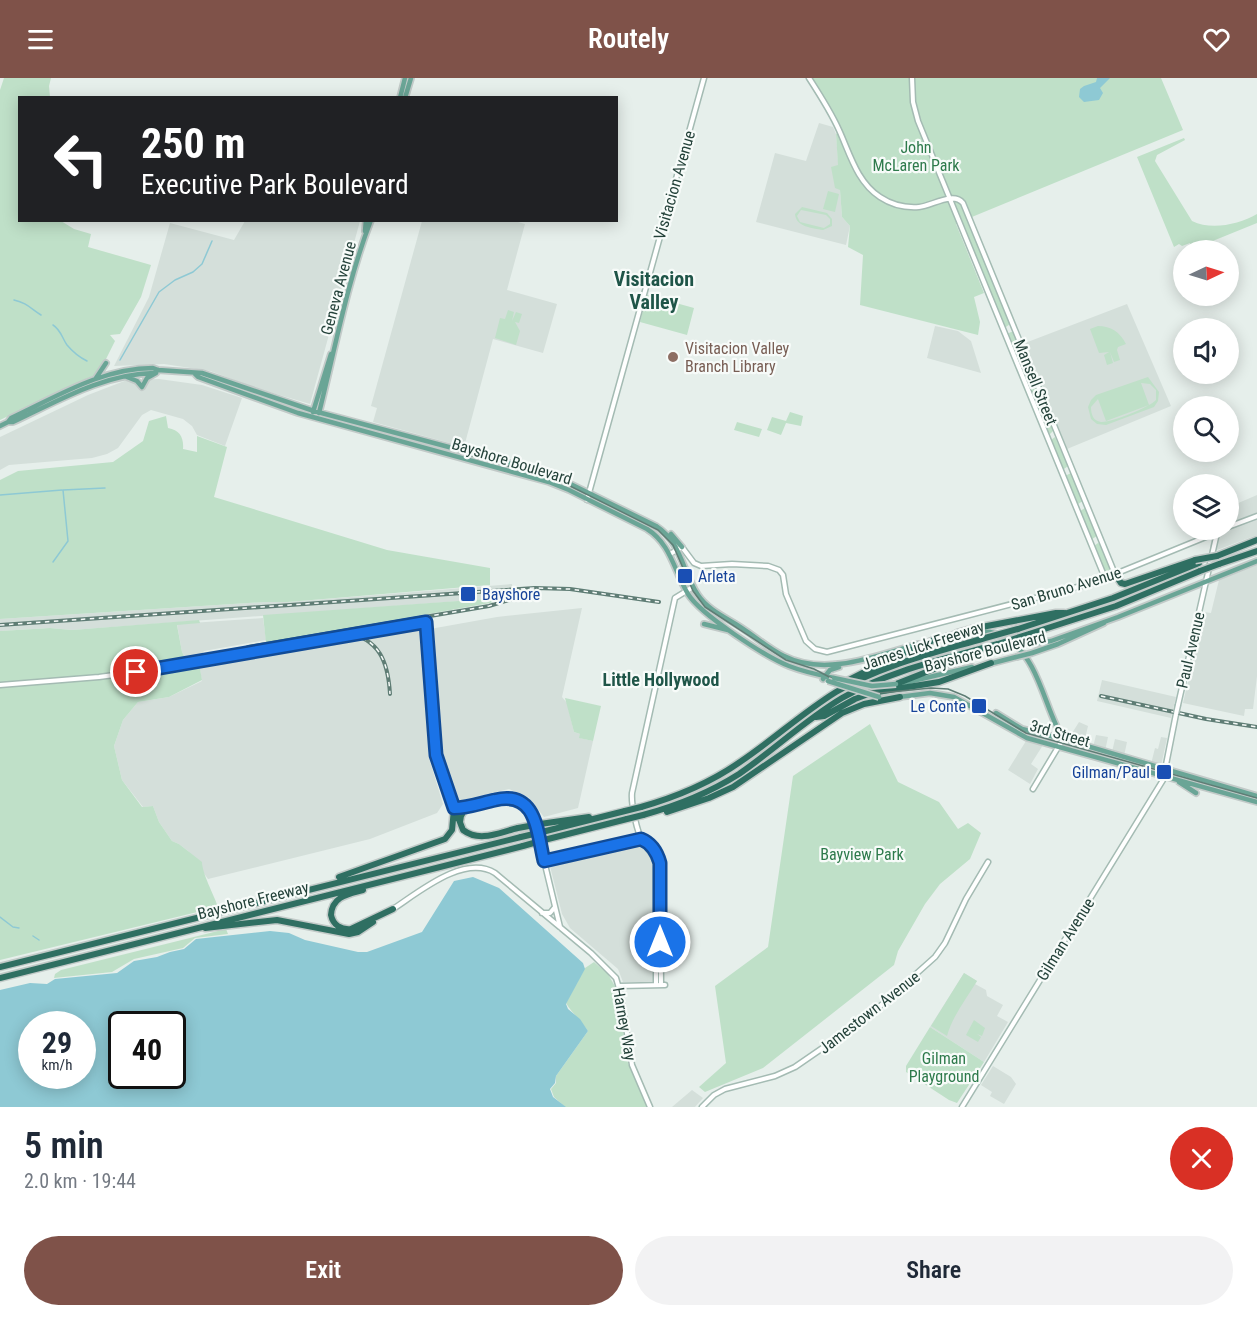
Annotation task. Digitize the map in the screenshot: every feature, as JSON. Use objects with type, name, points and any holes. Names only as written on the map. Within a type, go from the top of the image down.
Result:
[{"type":"highway","points":[[1115,574],[1119,581],[1125,584],[1217,556],[1257,540]]},
{"type":"highway","name":"James Lick Freeway","points":[[513,848],[643,815],[694,798],[727,781],[846,696],[884,678],[1116,606],[1200,571],[1257,551]]},
{"type":"highway","name":"James Lick Freeway","points":[[541,828],[584,817],[601,817],[641,807],[684,792],[723,773],[843,688],[875,672],[1067,614],[1136,589],[1197,562]]},
{"type":"highway","points":[[957,633],[971,628],[1056,613],[1067,614]]},
{"type":"highway","points":[[807,712],[844,682],[936,639]]},
{"type":"highway","points":[[896,684],[996,644]]},
{"type":"highway","points":[[813,718],[824,716],[855,699],[872,693],[939,682],[991,663]]},
{"type":"highway","points":[[643,815],[671,811],[721,793],[835,716],[864,704],[900,697]]},
{"type":"highway","points":[[466,807],[460,823],[469,834],[481,837],[518,828],[541,828]]},
{"type":"highway","points":[[454,808],[461,827],[469,834]]},
{"type":"highway","points":[[303,890],[441,842],[449,837],[452,830],[454,808]]},
{"type":"highway","name":"Bayshore Freeway","points":[[0,967],[521,837],[541,828]]},
{"type":"highway","name":"Bayshore Freeway","points":[[0,978],[513,848]]},
{"type":"highway","points":[[393,909],[351,929],[344,929],[337,925],[331,915],[334,903],[344,896],[450,864]]},
{"type":"highway","points":[[198,928],[213,929],[277,920],[349,934],[358,932],[393,909]]},
{"type":"main road","points":[[400,96],[405,78]]},
{"type":"main road","points":[[406,96],[411,78]]},
{"type":"main road","name":"Geneva Avenue","points":[[365,234],[366,222]]},
{"type":"main road","name":"Geneva Avenue","points":[[315,414],[330,369],[333,349],[370,222]]},
{"type":"main road","points":[[93,380],[106,364],[109,370],[137,381],[142,387],[147,378],[159,370]]},
{"type":"main road","name":"Bayshore Boulevard","points":[[0,426],[11,418],[93,380],[122,374],[154,373],[159,370],[195,374],[198,377],[315,414],[549,482],[652,532],[661,540],[670,554],[686,591],[697,606],[778,661],[825,678],[839,677],[872,686],[896,684],[1032,653],[1064,642],[1111,619]]},
{"type":"main road","name":"Bayshore Boulevard","points":[[8,422],[13,422],[99,382],[122,374]]},
{"type":"main road","name":"Bayshore Boulevard","points":[[315,414],[550,474],[656,525],[680,549],[693,587],[703,602],[782,655],[808,663],[832,666],[957,633],[980,631],[995,633],[1037,644],[1052,641],[1257,561]]},
{"type":"main road","points":[[719,613],[715,620],[704,624],[731,631]]},
{"type":"main road","points":[[995,633],[1013,642],[1029,662],[1063,739]]},
{"type":"main road","points":[[808,663],[821,670],[825,678],[832,669],[869,658]]},
{"type":"main road","points":[[839,677],[839,670],[844,666]]},
{"type":"main road","name":"3rd Street","points":[[825,678],[879,697],[930,693],[954,697],[1023,736],[1257,802]]},
{"type":"main road","name":"3rd Street","points":[[996,713],[1022,729],[1257,795]]},
{"type":"main road","points":[[1174,779],[1196,793]]},
{"type":"street","name":"Visitacion Avenue","points":[[587,500],[704,78]]},
{"type":"street","points":[[809,78],[832,116],[860,176],[874,192],[891,203],[910,207],[929,206],[950,198]]},
{"type":"street","name":"Mansell Street","points":[[912,78],[912,95],[916,115],[1105,578]]},
{"type":"street","name":"Mansell Street","points":[[950,198],[960,200],[964,205],[1115,574]]},
{"type":"street","points":[[1239,523],[1257,516]]},
{"type":"street","name":"San Bruno Avenue","points":[[680,549],[701,566],[732,564],[768,566],[779,570],[783,575],[786,594],[806,641],[815,649],[824,652],[891,637],[1105,578],[1198,540]]},
{"type":"street","name":"Paul Avenue","points":[[1164,768],[1215,540]]},
{"type":"street","points":[[670,554],[680,549]]},
{"type":"street","points":[[619,986],[660,985],[656,864],[653,855],[641,839],[632,793],[675,598],[693,587]]},
{"type":"street","points":[[0,685],[111,676],[426,622],[436,755],[454,808],[506,798],[522,802],[528,807],[533,815],[560,927]]},
{"type":"street","points":[[1033,789],[1063,739]]},
{"type":"street","name":"Gilman Avenue","points":[[962,1107],[1163,776],[1164,768]]},
{"type":"street","points":[[544,861],[641,839]]},
{"type":"street","name":"Jamestown Avenue","points":[[702,1107],[714,1095],[725,1089],[782,1073],[824,1051],[865,1021],[935,957],[945,943],[988,862]]},
{"type":"street","name":"Harney Way","points":[[393,909],[443,877],[470,868],[495,873],[607,968],[619,986],[632,1065],[650,1107]]},
{"type":"street","points":[[542,913],[552,912],[555,903]]},
{"type":"street","points":[[550,920],[560,921]]},
{"type":"shaded area","points":[[819,123],[833,127],[836,134],[842,217],[850,226],[846,245],[756,222],[775,153],[806,161]]},
{"type":"shaded area","points":[[244,222],[360,222],[310,404],[210,371],[164,364],[114,366],[149,297],[170,223],[234,240]]},
{"type":"shaded area","points":[[422,222],[518,222],[525,224],[507,290],[557,304],[543,353],[493,339],[464,447],[373,422],[377,408],[371,406]]},
{"type":"shaded area","points":[[1127,304],[1171,406],[1067,449],[1025,343]]},
{"type":"shaded area","points":[[935,326],[958,331],[971,341],[981,373],[927,358]]},
{"type":"shaded area","points":[[159,379],[202,385],[242,398],[225,446],[197,435],[192,426],[183,419],[151,410],[142,415],[118,448],[107,454],[92,458],[9,465],[0,470],[0,437],[88,395],[127,380]]},
{"type":"shaded area","points":[[1257,495],[1257,535],[1209,553],[1211,540],[1239,540],[1239,503]]},
{"type":"shaded area","points":[[1257,565],[1257,676],[1253,709],[1245,709],[1244,716],[1183,703],[1204,612],[1211,613],[1219,580]]},
{"type":"shaded area","points":[[512,584],[513,597],[72,630],[50,628],[0,631],[0,619],[288,602]]},
{"type":"shaded area","points":[[582,608],[562,697],[567,703],[574,732],[580,734],[580,738],[593,741],[578,808],[544,817],[528,797],[509,789],[458,801],[443,765],[430,629],[497,617]]},
{"type":"shaded area","points":[[263,618],[266,640],[204,651],[199,658],[186,660],[182,652],[177,624]]},
{"type":"shaded area","points":[[418,626],[423,633],[429,717],[428,755],[443,804],[437,813],[370,839],[208,879],[188,851],[172,841],[159,822],[153,806],[143,807],[122,780],[114,746],[123,720],[138,702],[169,697],[202,681],[199,665]]},
{"type":"shaded area","points":[[1102,680],[1176,697],[1171,718],[1097,701]]},
{"type":"shaded area","points":[[1079,722],[1088,726],[1084,743],[1069,738]]},
{"type":"shaded area","points":[[1096,735],[1108,737],[1105,751],[1093,747]]},
{"type":"shaded area","points":[[1161,737],[1167,738],[1161,766],[1151,764],[1155,748],[1158,749]]},
{"type":"shaded area","points":[[1115,739],[1127,742],[1124,756],[1112,752]]},
{"type":"shaded area","points":[[1026,741],[1043,745],[1031,764],[1038,769],[1030,784],[1008,770]]},
{"type":"shaded area","points":[[635,844],[642,846],[650,856],[653,865],[654,982],[623,982],[618,969],[570,928],[562,914],[550,866]]},
{"type":"shaded area","points":[[964,973],[977,981],[975,984],[986,990],[987,996],[1003,1005],[997,1016],[1008,1022],[984,1062],[930,1027]]},
{"type":"shaded area","points":[[993,1066],[1011,1077],[1016,1084],[1004,1104],[990,1096],[992,1092],[981,1085]]},
{"type":"shaded area","points":[[692,1090],[703,1098],[695,1107],[672,1107]]},
{"type":"green space","points":[[4,78],[51,78],[50,96],[18,96],[18,222],[63,222],[74,229],[91,234],[88,247],[151,265],[141,297],[120,334],[110,335],[115,341],[99,373],[0,420],[0,90]]},
{"type":"green space","name":"John McLaren Park","points":[[811,78],[1161,78],[1183,130],[967,219],[1010,324],[1006,327],[961,222],[956,224],[984,293],[974,297],[980,322],[978,335],[860,305],[863,255],[848,247],[850,226],[842,217],[840,190],[835,188],[831,167],[838,165],[836,134],[842,130]]},
{"type":"green space","points":[[1184,138],[1185,140],[1157,155],[1155,161],[1192,221],[1217,226],[1242,221],[1257,214],[1257,223],[1215,240],[1173,240],[1173,245],[1137,157]]},
{"type":"green space","points":[[828,191],[839,194],[835,212],[823,209]]},
{"type":"green space","points":[[802,207],[827,213],[832,219],[832,226],[823,230],[805,226],[798,222],[795,214]],"holes":[[[801,210],[826,215],[830,219],[830,224],[824,228],[800,222],[797,216]]]},
{"type":"green space","points":[[647,295],[694,308],[687,335],[640,322]]},
{"type":"green space","points":[[508,310],[514,312],[512,321],[516,312],[522,314],[519,323],[515,322],[520,331],[516,345],[495,338],[500,318],[505,319]]},
{"type":"green space","points":[[1098,326],[1111,329],[1124,340],[1126,344],[1118,347],[1117,350],[1120,360],[1114,362],[1110,352],[1113,363],[1107,365],[1104,355],[1109,352],[1099,353],[1090,329]]},
{"type":"green space","points":[[1013,332],[1024,359],[1021,362],[1018,361],[1007,334]]},
{"type":"green space","points":[[1028,367],[1054,430],[1050,434],[1022,370]]},
{"type":"green space","points":[[1148,377],[1159,392],[1158,401],[1154,407],[1106,425],[1097,424],[1091,419],[1088,407],[1096,395]],"holes":[[[1141,383],[1150,384],[1156,390],[1156,400],[1149,405]],[[1098,399],[1106,421],[1149,405],[1106,422],[1096,420],[1091,412],[1091,407]]]},
{"type":"green space","points":[[790,412],[803,416],[801,426],[786,423],[781,435],[767,430],[772,417],[786,421]]},
{"type":"green space","points":[[166,416],[168,428],[180,435],[183,449],[197,452],[197,436],[227,447],[214,497],[387,550],[490,568],[490,585],[288,602],[0,619],[0,480],[18,471],[113,462],[143,441],[149,421]]},
{"type":"green space","points":[[737,422],[762,429],[759,437],[734,430]]},
{"type":"green space","points":[[1055,437],[1068,466],[1064,469],[1051,440]]},
{"type":"green space","points":[[1071,473],[1083,501],[1078,504],[1065,476]]},
{"type":"green space","points":[[1085,508],[1097,536],[1092,539],[1080,511]]},
{"type":"green space","points":[[1098,543],[1111,571],[1105,574],[1094,546]]},
{"type":"green space","points":[[513,597],[490,603],[266,643],[263,615]]},
{"type":"green space","points":[[199,620],[200,623],[177,625],[182,652],[186,660],[198,658],[202,680],[169,697],[138,702],[123,720],[114,746],[122,780],[142,807],[153,806],[159,822],[172,841],[202,862],[218,907],[0,960],[0,631],[50,628],[72,630]]},
{"type":"green space","points":[[565,698],[601,706],[593,741],[579,738],[580,734],[574,732]]},
{"type":"green space","name":"Bayview Park","points":[[870,724],[898,782],[939,802],[958,829],[968,823],[981,833],[970,859],[940,884],[925,904],[898,951],[894,965],[763,1068],[705,1092],[699,1087],[726,1063],[715,986],[768,947],[793,776]]},
{"type":"green space","points":[[226,929],[228,934],[195,938],[183,948],[134,959],[112,972],[54,978],[55,974],[61,970]]},
{"type":"green space","points":[[594,962],[608,974],[617,990],[628,1063],[647,1107],[565,1107],[554,1097],[551,1089],[556,1083],[556,1076],[588,1031],[566,1003],[585,968]]},
{"type":"green space","points":[[964,973],[977,981],[956,1015],[947,1036],[931,1026]]},
{"type":"green space","points":[[974,1020],[985,1028],[982,1036],[977,1034],[981,1037],[978,1042],[966,1035]]},
{"type":"green space","name":"Gilman Playground","points":[[930,1027],[984,1062],[957,1103],[906,1072],[906,1066]]},
{"type":"water","points":[[1097,78],[1110,78],[1100,88],[1103,93],[1099,100],[1084,102],[1079,97],[1080,89],[1096,82]]},
{"type":"water","points":[[473,877],[499,888],[583,963],[585,969],[566,1004],[588,1031],[556,1076],[555,1083],[550,1089],[553,1097],[566,1107],[0,1107],[0,990],[30,983],[47,984],[55,979],[117,973],[134,961],[184,949],[196,939],[270,931],[289,933],[305,940],[367,952],[422,932],[454,881]]},
{"type":"waterway","points":[[120,360],[159,292],[202,264],[212,241]]},
{"type":"waterway","points":[[14,300],[25,304],[41,315]]},
{"type":"waterway","points":[[53,325],[69,347],[87,361]]},
{"type":"waterway","points":[[53,562],[68,541],[63,490],[105,488]]},
{"type":"waterway","points":[[0,495],[62,490]]},
{"type":"waterway","points":[[0,917],[13,927],[19,928]]},
{"type":"waterway","points":[[33,936],[39,940]]},
{"type":"tram line","points":[[465,454],[558,480],[658,530],[673,545],[693,591],[705,607],[786,660],[814,669],[837,681],[880,693],[931,688],[948,689],[965,696],[1026,733],[1257,798]]},
{"type":"railway","points":[[0,625],[535,588],[570,589],[659,602]]},
{"type":"railway","points":[[248,647],[489,606],[529,594]]},
{"type":"railway","points":[[345,632],[367,640],[380,654],[387,672],[390,694]]},
{"type":"railway","points":[[1101,696],[1206,719],[1257,727]]},
{"type":"place","name":"Visitacion Valley Branch Library","points":[[673,357]]},
{"type":"place","name":"Arleta","points":[[685,576]]},
{"type":"place","name":"Bayshore","points":[[468,594]]},
{"type":"place","name":"Le Conte","points":[[979,706]]},
{"type":"place","name":"Gilman/Paul","points":[[1164,772]]},
{"type":"district","name":"Visitacion Valley","points":[[654,290]]},
{"type":"district","name":"Little Hollywood","points":[[661,680]]},
{"type":"route","points":[[136,672],[426,622],[436,755],[454,808],[506,798],[522,802],[533,815],[544,861],[641,839],[646,841],[657,853],[660,863],[660,942]]}]
